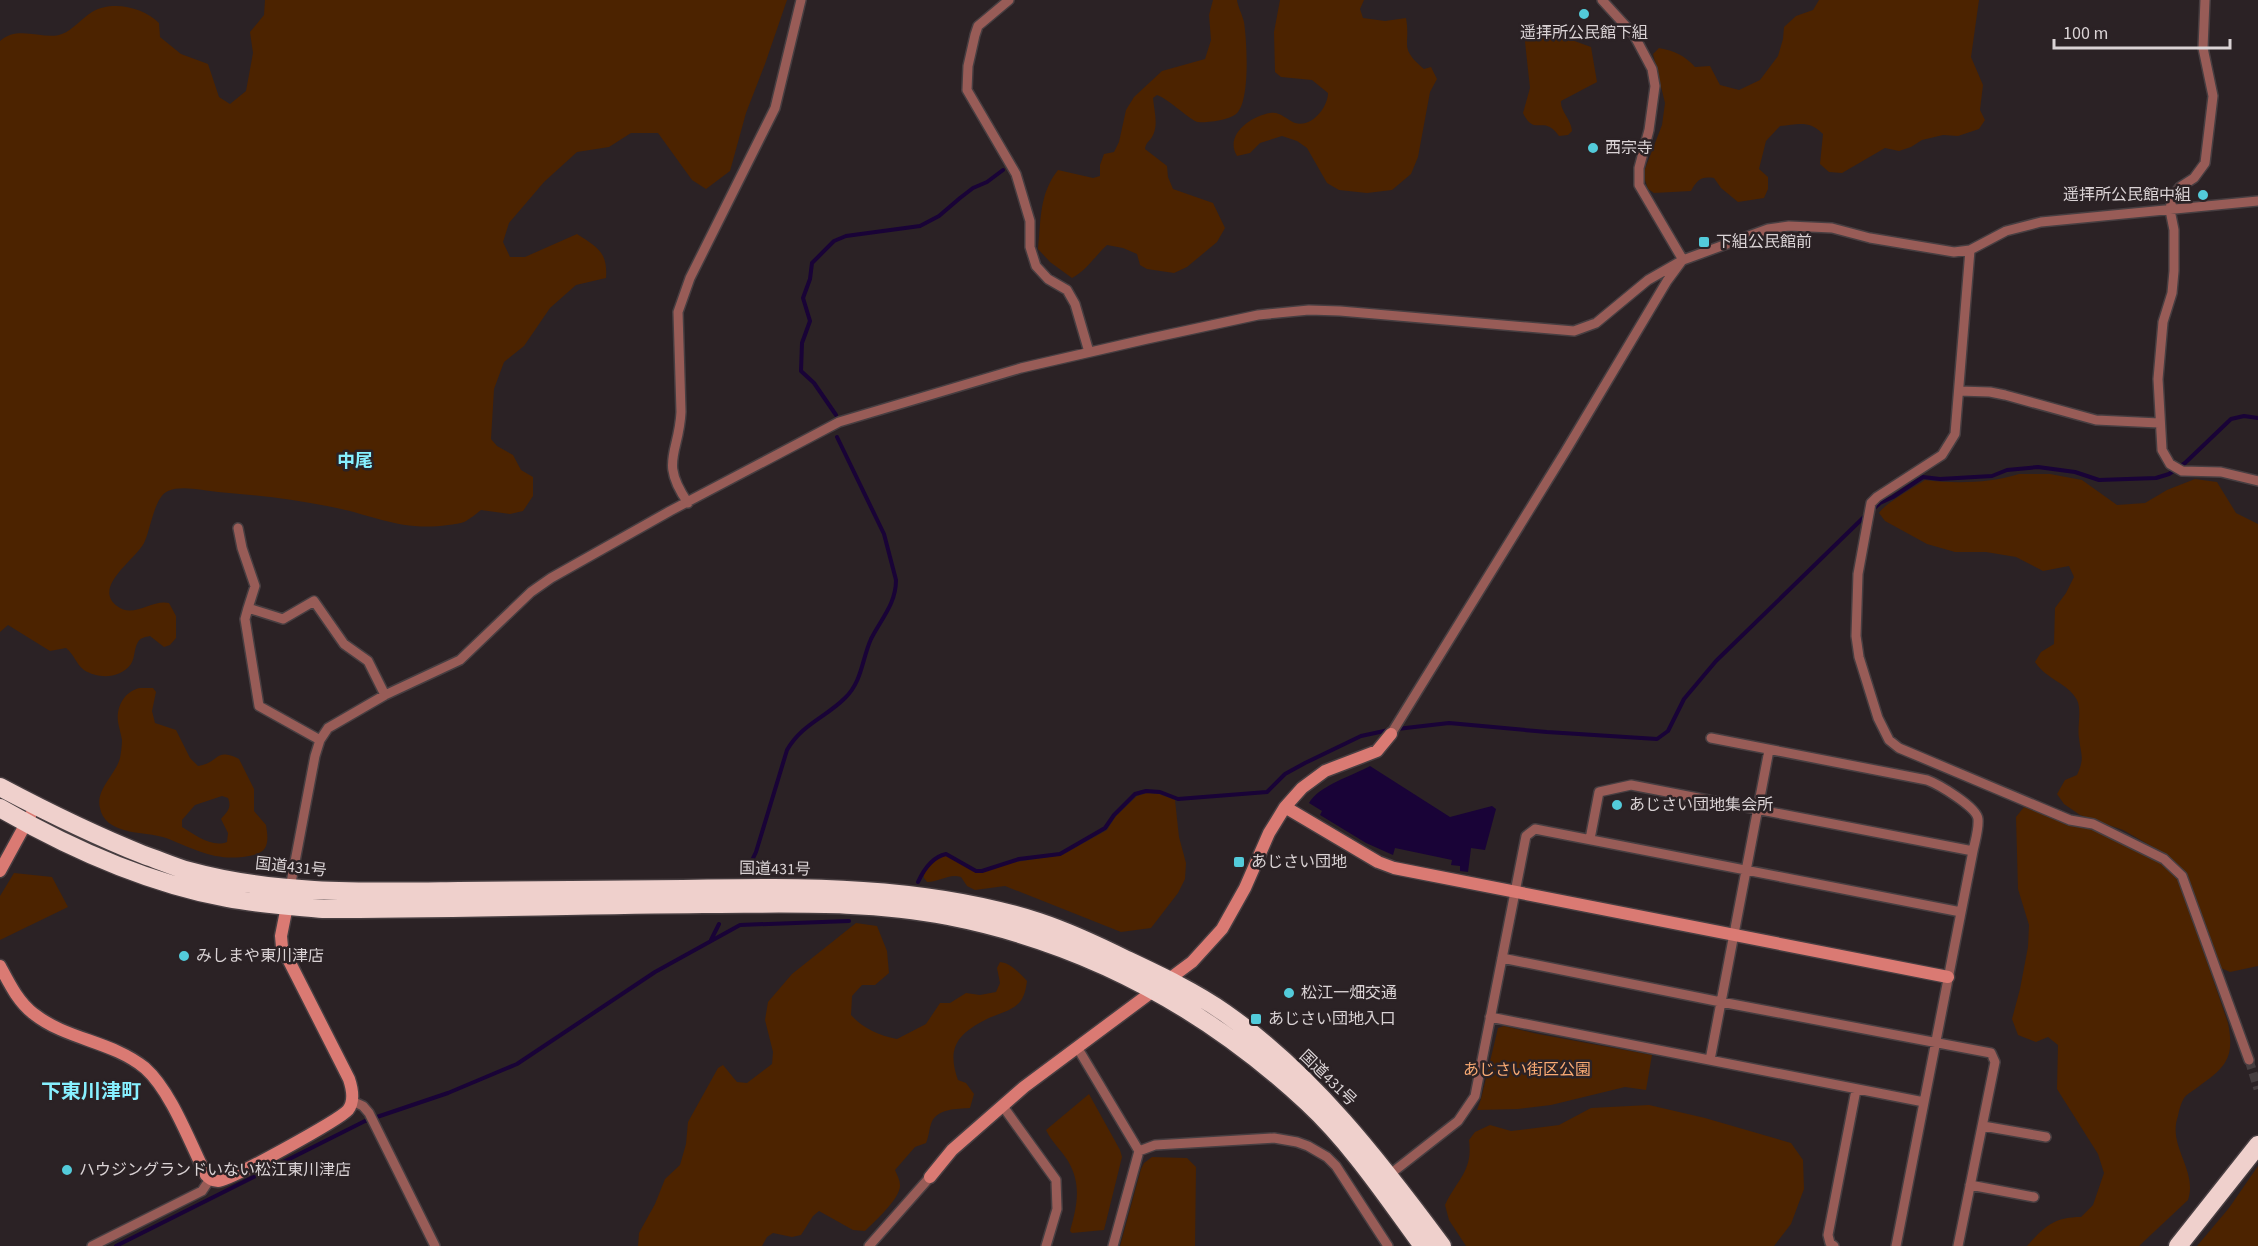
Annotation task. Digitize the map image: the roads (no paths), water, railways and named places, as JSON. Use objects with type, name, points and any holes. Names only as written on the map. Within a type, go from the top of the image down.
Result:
[{"type":"highway","name":"国道431号","points":[[0,787],[97,836],[189,871],[289,897]]},
{"type":"highway","name":"国道431号","points":[[0,808],[89,853],[153,878],[225,898],[403,892],[776,888],[868,891],[909,895],[997,911],[1041,922],[1162,984],[1227,1014],[1267,1046],[1353,1130],[1442,1246]]},
{"type":"highway","name":"国道431号","points":[[1162,984],[1258,1060],[1309,1104],[1342,1140],[1423,1246]]},
{"type":"highway","points":[[2178,1246],[2258,1145]]},
{"type":"street","points":[[688,503],[674,477],[671,460],[681,425],[678,312],[690,278],[775,108],[801,0]]},
{"type":"street","points":[[1009,0],[1006,5],[978,26],[968,66],[967,90],[1016,174],[1030,221],[1030,247],[1036,266],[1048,279],[1067,290],[1076,304],[1089,352]]},
{"type":"street","points":[[1602,0],[1634,35],[1652,69],[1655,86],[1649,130],[1639,168],[1639,185],[1683,260]]},
{"type":"street","points":[[2205,0],[2203,48],[2213,96],[2205,163],[2194,178],[2180,187],[2172,197],[2170,210],[2174,230],[2174,271],[2172,293],[2163,322],[2159,359],[2159,423],[2162,450],[2167,460],[2178,469],[2221,472],[2258,481]]},
{"type":"street","points":[[0,966],[15,994],[34,1014],[65,1030],[130,1057],[155,1078],[169,1100],[206,1175],[210,1179],[221,1181],[276,1154],[339,1117],[350,1108],[352,1101],[349,1078],[282,947],[281,936],[311,777],[320,740],[328,728],[385,695],[460,660],[531,592],[551,578],[839,422],[922,396],[1089,352],[1258,315],[1309,310],[1574,331],[1596,323],[1648,280],[1683,260],[1749,235],[1789,226],[1832,228],[1870,238],[1954,252],[1970,250],[2006,231],[2041,222],[2258,201]]},
{"type":"street","points":[[1970,250],[1955,434],[1942,455],[1877,497],[1870,507],[1858,574],[1856,636],[1859,657],[1876,712],[1890,740],[1919,758],[2070,820],[2093,824],[2164,859],[2176,869],[2182,876],[2249,1060]]},
{"type":"street","points":[[869,1246],[952,1150],[1002,1105],[1192,962],[1222,928],[1245,888],[1269,833],[1285,807],[1302,788],[1325,771],[1377,751],[1391,734],[1565,452],[1667,281],[1683,260]]},
{"type":"street","points":[[1959,390],[2005,395],[2096,420],[2159,423]]},
{"type":"street","points":[[238,528],[255,586],[245,619],[259,706],[320,740]]},
{"type":"street","points":[[248,608],[283,619],[314,601],[344,644],[368,660],[385,695]]},
{"type":"street","points":[[1711,738],[1933,782],[1975,810],[1978,820],[1973,851],[1896,1246]]},
{"type":"street","points":[[1710,1060],[1768,750]]},
{"type":"street","points":[[1590,839],[1599,792],[1631,785],[1973,851]]},
{"type":"street","points":[[0,871],[36,806]]},
{"type":"street","points":[[1285,807],[1378,862],[1394,868],[1948,977]]},
{"type":"street","points":[[1389,1175],[1458,1120],[1475,1096],[1526,836],[1535,829],[1961,912]]},
{"type":"street","points":[[1502,958],[1991,1053],[1995,1062],[1958,1246]]},
{"type":"street","points":[[1490,1017],[1924,1102]]},
{"type":"street","points":[[1077,1047],[1139,1151],[1113,1246]]},
{"type":"street","points":[[1834,1246],[1828,1240],[1828,1235],[1856,1090]]},
{"type":"street","points":[[352,1101],[363,1106],[369,1113],[435,1246]]},
{"type":"street","points":[[1002,1105],[1056,1180],[1057,1209],[1046,1246]]},
{"type":"street","points":[[1983,1126],[2046,1137]]},
{"type":"street","points":[[1139,1151],[1155,1145],[1274,1138],[1297,1142],[1317,1151],[1336,1166],[1388,1246]]},
{"type":"street","points":[[92,1246],[202,1191],[210,1179]]},
{"type":"street","points":[[1970,1185],[2034,1197]]},
{"type":"waterway","points":[[836,415],[814,383],[801,371],[802,343],[810,321],[803,298],[810,279],[812,263],[834,241],[846,236],[920,226],[939,216],[973,188],[987,182],[1003,170]]},
{"type":"waterway","points":[[1871,511],[1923,477],[1940,479],[1992,476],[2007,470],[2038,467],[2075,472],[2099,480],[2156,478],[2169,474],[2185,463],[2231,419],[2244,416],[2258,418]]},
{"type":"waterway","points":[[746,873],[756,852],[787,750],[807,727],[851,692],[871,639],[894,597],[896,580],[884,534],[837,437]]},
{"type":"waterway","points":[[1397,729],[1449,723],[1657,739],[1668,731],[1684,699],[1716,661],[1865,516]]},
{"type":"waterway","points":[[918,882],[929,864],[946,854],[976,871],[1019,859],[1060,854],[1105,828],[1114,815],[1135,794],[1146,791],[1160,792],[1178,799],[1267,792],[1285,774],[1305,763],[1361,736],[1389,730]]},
{"type":"waterway","points":[[116,1246],[365,1121],[448,1093],[517,1064],[655,972],[740,925],[849,921]]},
{"type":"waterway","points":[[711,940],[719,924]]},
{"type":"tunnel","points":[[2249,1060],[2258,1089]]},
{"type":"place","name":"遥拝所公民館下組","points":[[1584,14]]},
{"type":"place","name":"西宗寺","points":[[1593,148]]},
{"type":"place","name":"遥拝所公民館中組","points":[[2203,195]]},
{"type":"place","name":"下組公民館前","points":[[1704,242]]},
{"type":"place","name":"あじさい団地集会所","points":[[1617,805]]},
{"type":"place","name":"あじさい団地","points":[[1239,862]]},
{"type":"place","name":"みしまや東川津店","points":[[184,956]]},
{"type":"place","name":"松江一畑交通","points":[[1289,993]]},
{"type":"place","name":"あじさい団地入口","points":[[1256,1019]]},
{"type":"place","name":"ハウジングランドいない松江東川津店","points":[[67,1170]]},
{"type":"district","name":"中尾","points":[[355,461]]},
{"type":"district","name":"下東川津町","points":[[91,1092]]},
{"type":"park label","name":"あじさい街区公園","points":[[1527,1070]]}]
